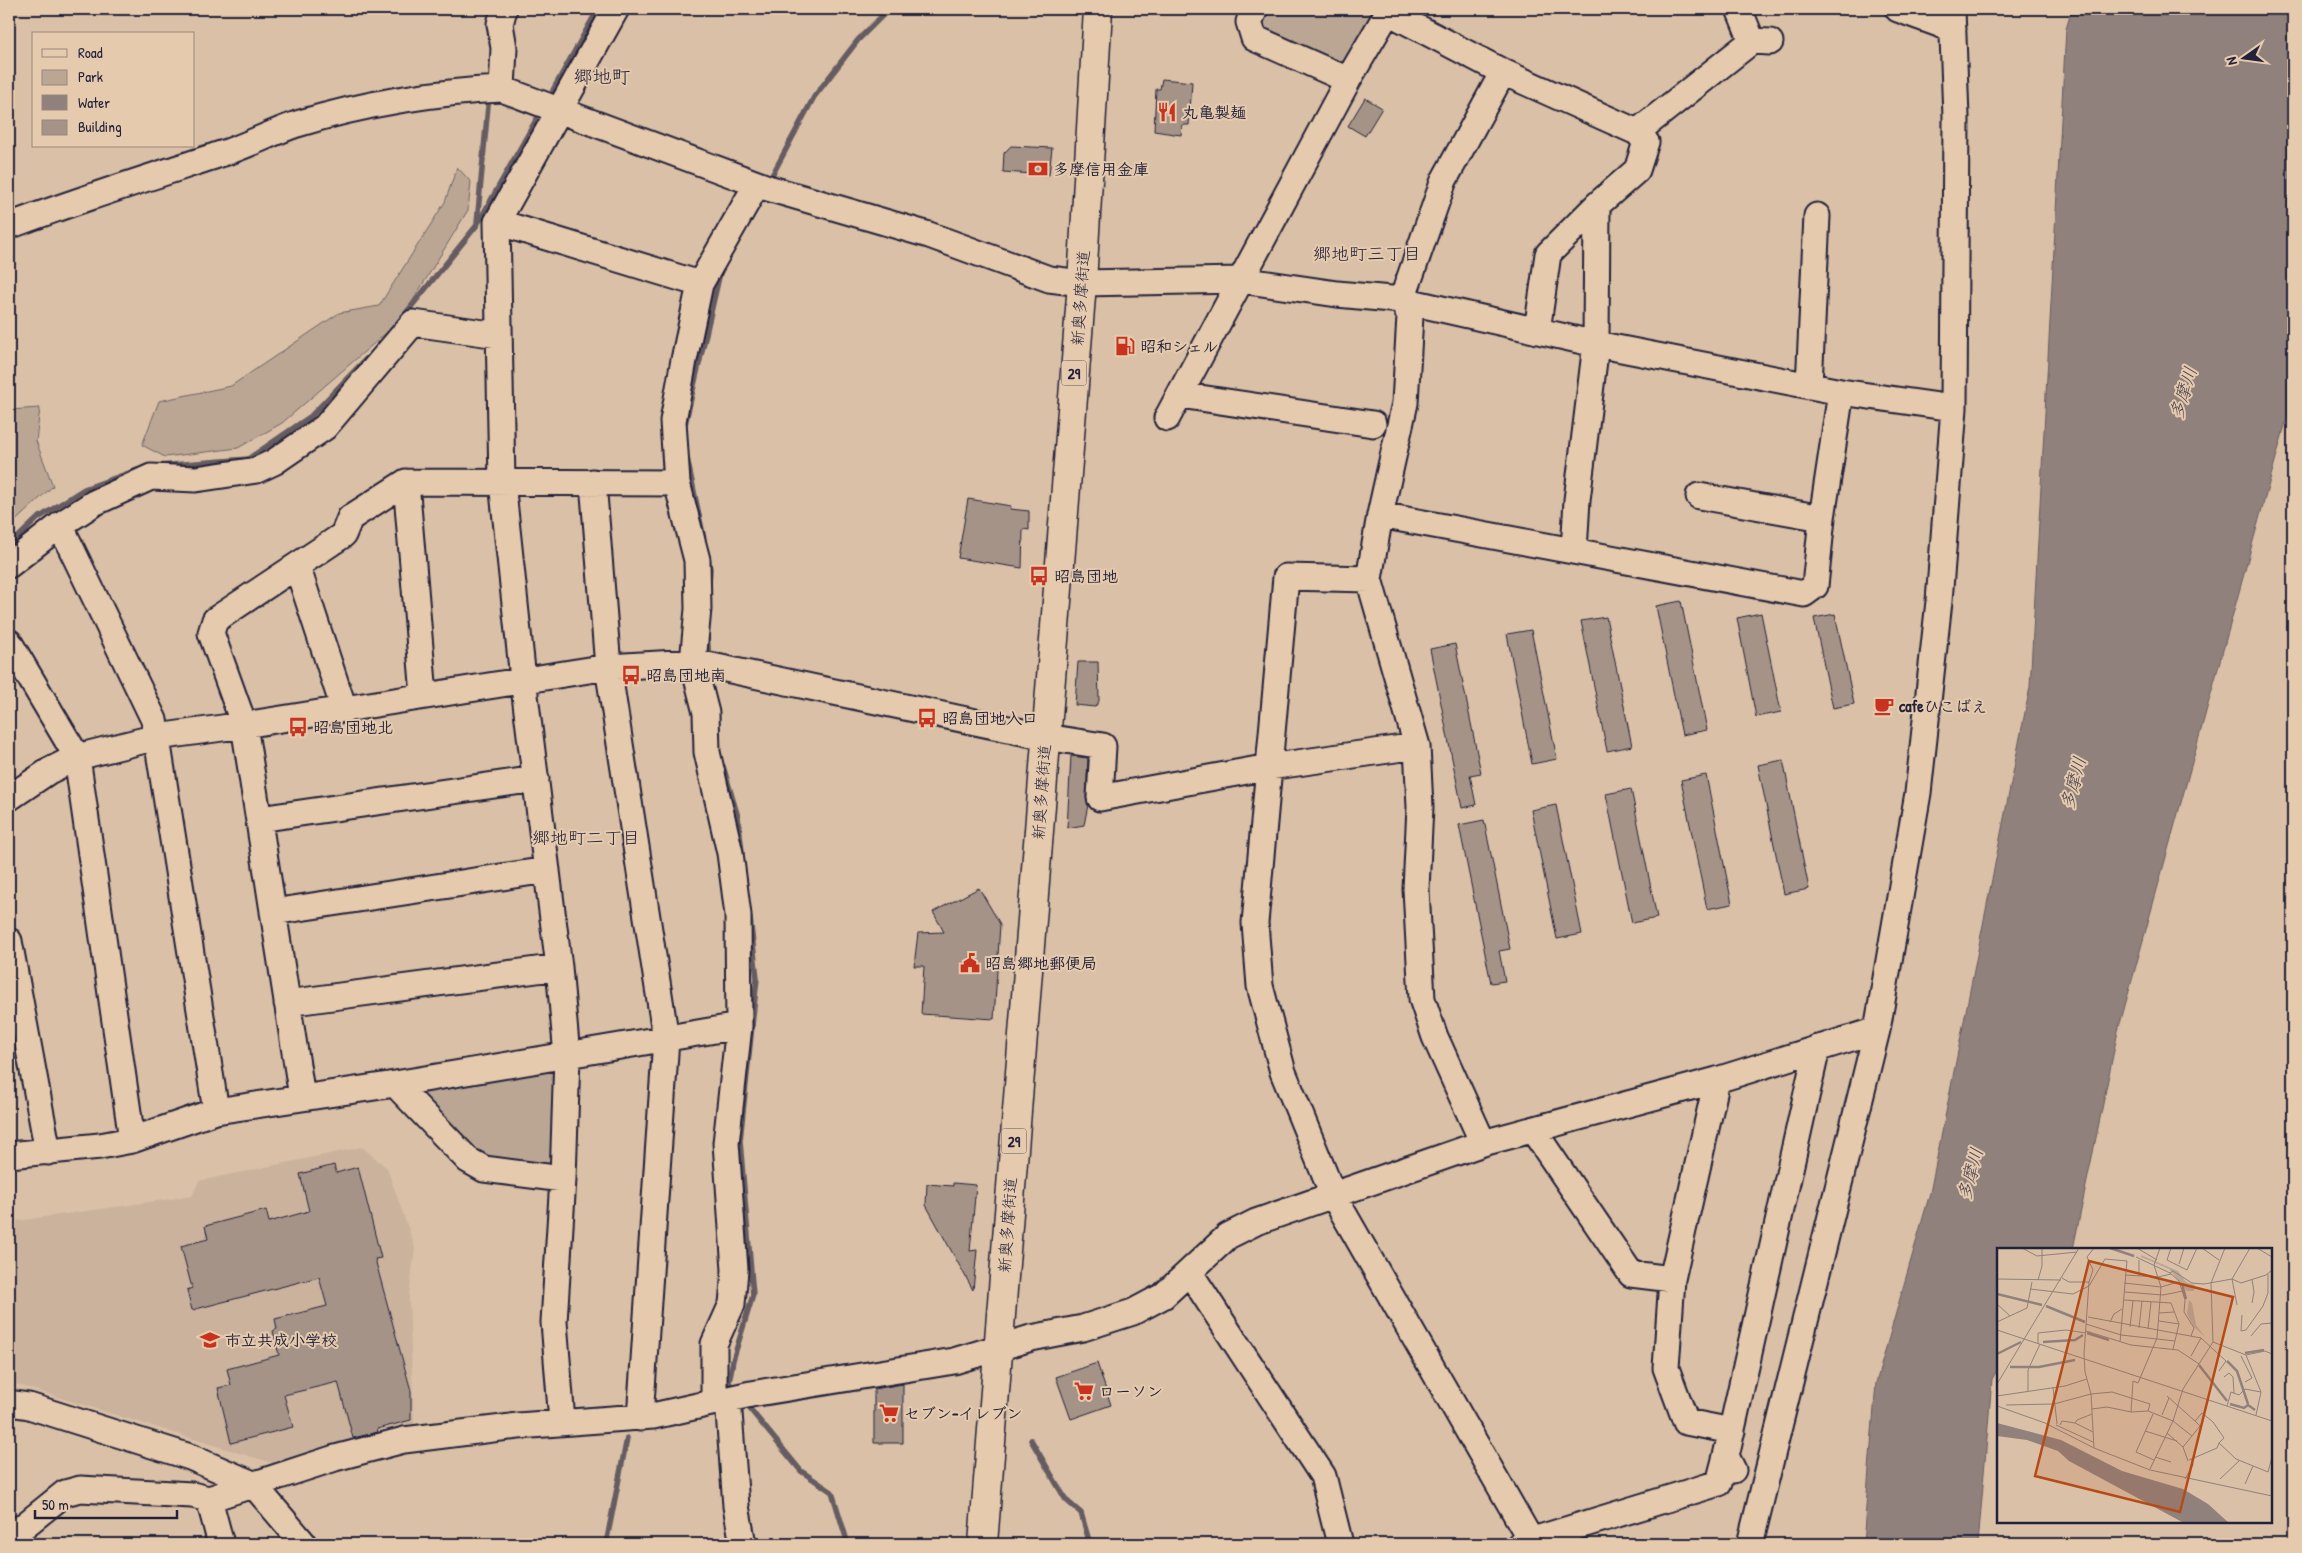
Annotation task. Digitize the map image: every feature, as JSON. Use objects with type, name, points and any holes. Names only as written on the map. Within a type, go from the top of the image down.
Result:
[{"type":"main road","name":"新奥多摩街道","points":[[983,1544],[1082,283],[1098,9]]},
{"type":"street","points":[[494,90],[504,48],[500,24],[504,9]]},
{"type":"street","points":[[562,1422],[554,1322],[563,1179],[567,1056],[559,967],[523,679],[502,482],[497,222],[616,9]]},
{"type":"street","points":[[1255,9],[1249,22],[1254,38],[1348,80]]},
{"type":"street","points":[[1637,132],[1761,42],[1739,9]]},
{"type":"street","points":[[1750,1544],[1877,1030],[1918,793],[1942,562],[1954,408],[1956,117],[1953,19],[1898,9]]},
{"type":"street","points":[[1167,418],[1348,80],[1388,12],[1504,72],[1637,132],[1646,142],[1637,170],[1597,205],[1548,254],[1537,331]]},
{"type":"street","points":[[1483,1142],[1434,1037],[1422,998],[1416,889],[1420,807],[1417,746],[1370,579],[1380,515],[1405,403],[1410,316],[1402,300],[1444,180],[1504,72]]},
{"type":"street","points":[[9,226],[250,144],[296,125],[355,109],[420,97],[494,90],[560,111],[761,186],[929,235],[1049,279],[1082,283],[1241,280],[1337,294],[1402,300],[1596,344],[1809,386],[1946,407]]},
{"type":"street","points":[[743,1544],[736,1506],[732,1398],[714,1344],[732,1304],[736,1270],[726,1143],[739,1026],[738,914],[730,853],[707,752],[704,664],[698,610],[697,560],[677,483],[673,421],[700,284],[761,186]]},
{"type":"street","points":[[1574,551],[1577,500],[1596,344],[1597,205]]},
{"type":"street","points":[[1809,386],[1817,216]]},
{"type":"street","points":[[497,222],[700,284]]},
{"type":"street","points":[[9,566],[60,526],[94,503],[151,477],[196,478],[256,470],[274,462],[326,427],[413,324],[498,335]]},
{"type":"street","points":[[1380,515],[1804,594],[1815,586],[1822,518],[1840,392]]},
{"type":"street","points":[[1180,395],[1373,424]]},
{"type":"street","points":[[302,1097],[244,725],[210,633],[215,620],[343,535],[350,518],[406,482],[677,483]]},
{"type":"street","points":[[406,482],[424,695]]},
{"type":"street","points":[[593,482],[608,667],[666,1039],[640,1418]]},
{"type":"street","points":[[1700,496],[1822,518]]},
{"type":"street","points":[[60,526],[154,720],[216,1111]]},
{"type":"street","points":[[297,566],[344,709]]},
{"type":"street","points":[[1370,579],[1286,577],[1255,923],[1260,986],[1283,1072],[1333,1195],[1528,1543],[1718,1483],[1730,1463],[1732,1431],[1817,1048]]},
{"type":"street","points":[[9,642],[77,757],[132,1140]]},
{"type":"street","points":[[9,798],[49,771],[77,757],[157,737],[608,667],[704,664],[1046,737],[1103,746],[1100,798],[1269,767],[1417,746]]},
{"type":"street","points":[[258,819],[536,779]]},
{"type":"street","points":[[273,912],[547,870]]},
{"type":"street","points":[[9,941],[15,1012],[48,1152]]},
{"type":"street","points":[[288,1003],[559,967]]},
{"type":"street","points":[[9,1155],[100,1146],[132,1140],[216,1111],[395,1084],[739,1026]]},
{"type":"street","points":[[9,1538],[65,1493],[80,1489],[192,1495],[209,1499],[253,1484],[404,1440],[562,1422],[640,1418],[732,1398],[954,1361],[1031,1338],[1083,1328],[1133,1312],[1163,1296],[1228,1236],[1256,1222],[1483,1142],[1717,1080],[1877,1030]]},
{"type":"street","points":[[1717,1080],[1672,1279],[1666,1368],[1686,1422],[1732,1431]]},
{"type":"street","points":[[395,1084],[468,1160],[484,1169],[563,1179]]},
{"type":"street","points":[[1533,1130],[1630,1274],[1672,1279]]},
{"type":"street","points":[[1190,1273],[1322,1476],[1340,1544]]},
{"type":"street","points":[[9,1403],[29,1406],[190,1457],[253,1484],[304,1544]]},
{"type":"street","points":[[209,1499],[221,1544]]},
{"type":"shaded area","name":"市立共成小学校","points":[[362,1147],[387,1168],[415,1248],[409,1297],[414,1426],[272,1463],[9,1382],[9,1222],[192,1196],[199,1181]]},
{"type":"green space","points":[[1264,9],[1374,9],[1344,67],[1261,30]]},
{"type":"green space","points":[[457,167],[471,182],[468,210],[401,320],[282,423],[238,448],[165,457],[142,445],[159,401],[231,386],[339,313],[379,306],[445,202]]},
{"type":"green space","points":[[40,408],[36,441],[53,486],[9,527],[9,410]]},
{"type":"green space","points":[[546,1068],[557,1075],[554,1169],[487,1163],[417,1091]]},
{"type":"water","name":"多摩川","points":[[2072,9],[2293,9],[2293,385],[2290,407],[2118,1031],[2073,1248],[1997,1248],[1997,1371],[1992,1379],[1978,1544],[1863,1544],[1876,1383],[1930,1193],[2030,687],[2066,29]]},
{"type":"building","points":[[1162,79],[1192,82],[1189,125],[1182,125],[1181,135],[1154,131],[1156,89],[1160,89]]},
{"type":"building","points":[[1365,98],[1382,108],[1365,136],[1348,126]]},
{"type":"building","points":[[1011,146],[1052,148],[1049,175],[1003,172],[1004,153]]},
{"type":"building","points":[[968,499],[1011,506],[1010,509],[1029,511],[1029,530],[1023,529],[1022,568],[958,558]]},
{"type":"building","points":[[1681,601],[1707,730],[1682,735],[1656,606]]},
{"type":"building","points":[[1761,613],[1781,712],[1756,717],[1737,618]]},
{"type":"building","points":[[1835,614],[1854,704],[1833,708],[1814,618]]},
{"type":"building","points":[[1606,617],[1632,746],[1607,751],[1581,621]]},
{"type":"building","points":[[1531,630],[1557,759],[1532,764],[1507,634]]},
{"type":"building","points":[[1455,644],[1481,773],[1470,775],[1476,805],[1462,808],[1430,649]]},
{"type":"building","points":[[1078,662],[1098,662],[1099,701],[1095,707],[1075,705]]},
{"type":"building","points":[[1071,756],[1088,758],[1086,797],[1088,805],[1084,825],[1067,828]]},
{"type":"building","points":[[1783,760],[1809,889],[1784,894],[1758,765]]},
{"type":"building","points":[[1706,775],[1732,904],[1707,909],[1681,780]]},
{"type":"building","points":[[1631,789],[1657,918],[1632,923],[1606,794]]},
{"type":"building","points":[[1556,805],[1582,934],[1557,939],[1531,810]]},
{"type":"building","points":[[1484,820],[1510,949],[1499,951],[1505,981],[1491,983],[1459,825]]},
{"type":"building","points":[[979,888],[1000,924],[994,1019],[921,1014],[924,966],[914,966],[918,933],[944,932],[933,912]]},
{"type":"building","points":[[334,1165],[336,1173],[358,1167],[381,1258],[375,1259],[411,1391],[411,1420],[377,1429],[378,1432],[353,1438],[338,1382],[284,1395],[293,1427],[231,1443],[218,1388],[231,1385],[227,1369],[279,1355],[273,1331],[277,1329],[275,1319],[327,1306],[319,1277],[192,1310],[187,1290],[192,1288],[181,1246],[208,1239],[205,1226],[266,1210],[269,1222],[309,1211],[300,1174]]},
{"type":"building","points":[[953,1183],[976,1185],[970,1251],[977,1250],[973,1290],[926,1205],[927,1184],[953,1186]]},
{"type":"building","name":"ローソン","points":[[1097,1363],[1111,1405],[1071,1419],[1056,1377]]},
{"type":"building","name":"セブン-イレブン","points":[[903,1384],[903,1443],[874,1443],[874,1389]]},
{"type":"waterway","points":[[553,90],[598,9]]},
{"type":"waterway","points":[[768,183],[814,97],[858,40],[889,9]]},
{"type":"waterway","points":[[477,223],[489,95]]},
{"type":"waterway","points":[[402,318],[477,225],[536,120]]},
{"type":"waterway","points":[[684,429],[720,273]]},
{"type":"waterway","points":[[158,466],[248,459],[311,416],[366,359]]},
{"type":"waterway","points":[[687,458],[704,539]]},
{"type":"waterway","points":[[9,546],[37,519],[84,489],[137,470]]},
{"type":"waterway","points":[[708,558],[710,569],[709,584]]},
{"type":"waterway","points":[[707,635],[709,658]]},
{"type":"waterway","points":[[723,766],[738,817],[742,852]]},
{"type":"waterway","points":[[736,1392],[729,1383],[733,1360],[753,1295],[740,1141],[757,978],[750,918]]},
{"type":"waterway","points":[[745,1403],[801,1471],[832,1492],[848,1544]]},
{"type":"waterway","points":[[606,1544],[627,1438]]},
{"type":"waterway","points":[[1031,1440],[1066,1500],[1081,1513],[1090,1544]]},
{"type":"place","name":"丸亀製麺","points":[[1167,112]]},
{"type":"place","name":"多摩信用金庫","points":[[1038,169]]},
{"type":"place","name":"昭和シェル","points":[[1125,346]]},
{"type":"place","name":"昭島団地","points":[[1039,576]]},
{"type":"place","name":"昭島団地南","points":[[631,675]]},
{"type":"place","name":"cafeひこばえ","points":[[1884,706]]},
{"type":"place","name":"昭島団地入口","points":[[927,718]]},
{"type":"place","name":"昭島団地北","points":[[298,727]]},
{"type":"place","name":"昭島郷地郵便局","points":[[970,963]]},
{"type":"place","name":"市立共成小学校","points":[[210,1340]]},
{"type":"place","name":"ローソン","points":[[1084,1391]]},
{"type":"place","name":"セブン-イレブン","points":[[889,1413]]},
{"type":"district","name":"郷地町","points":[[602,76]]},
{"type":"district","name":"郷地町三丁目","points":[[1367,253]]},
{"type":"district","name":"郷地町二丁目","points":[[586,837]]}]
